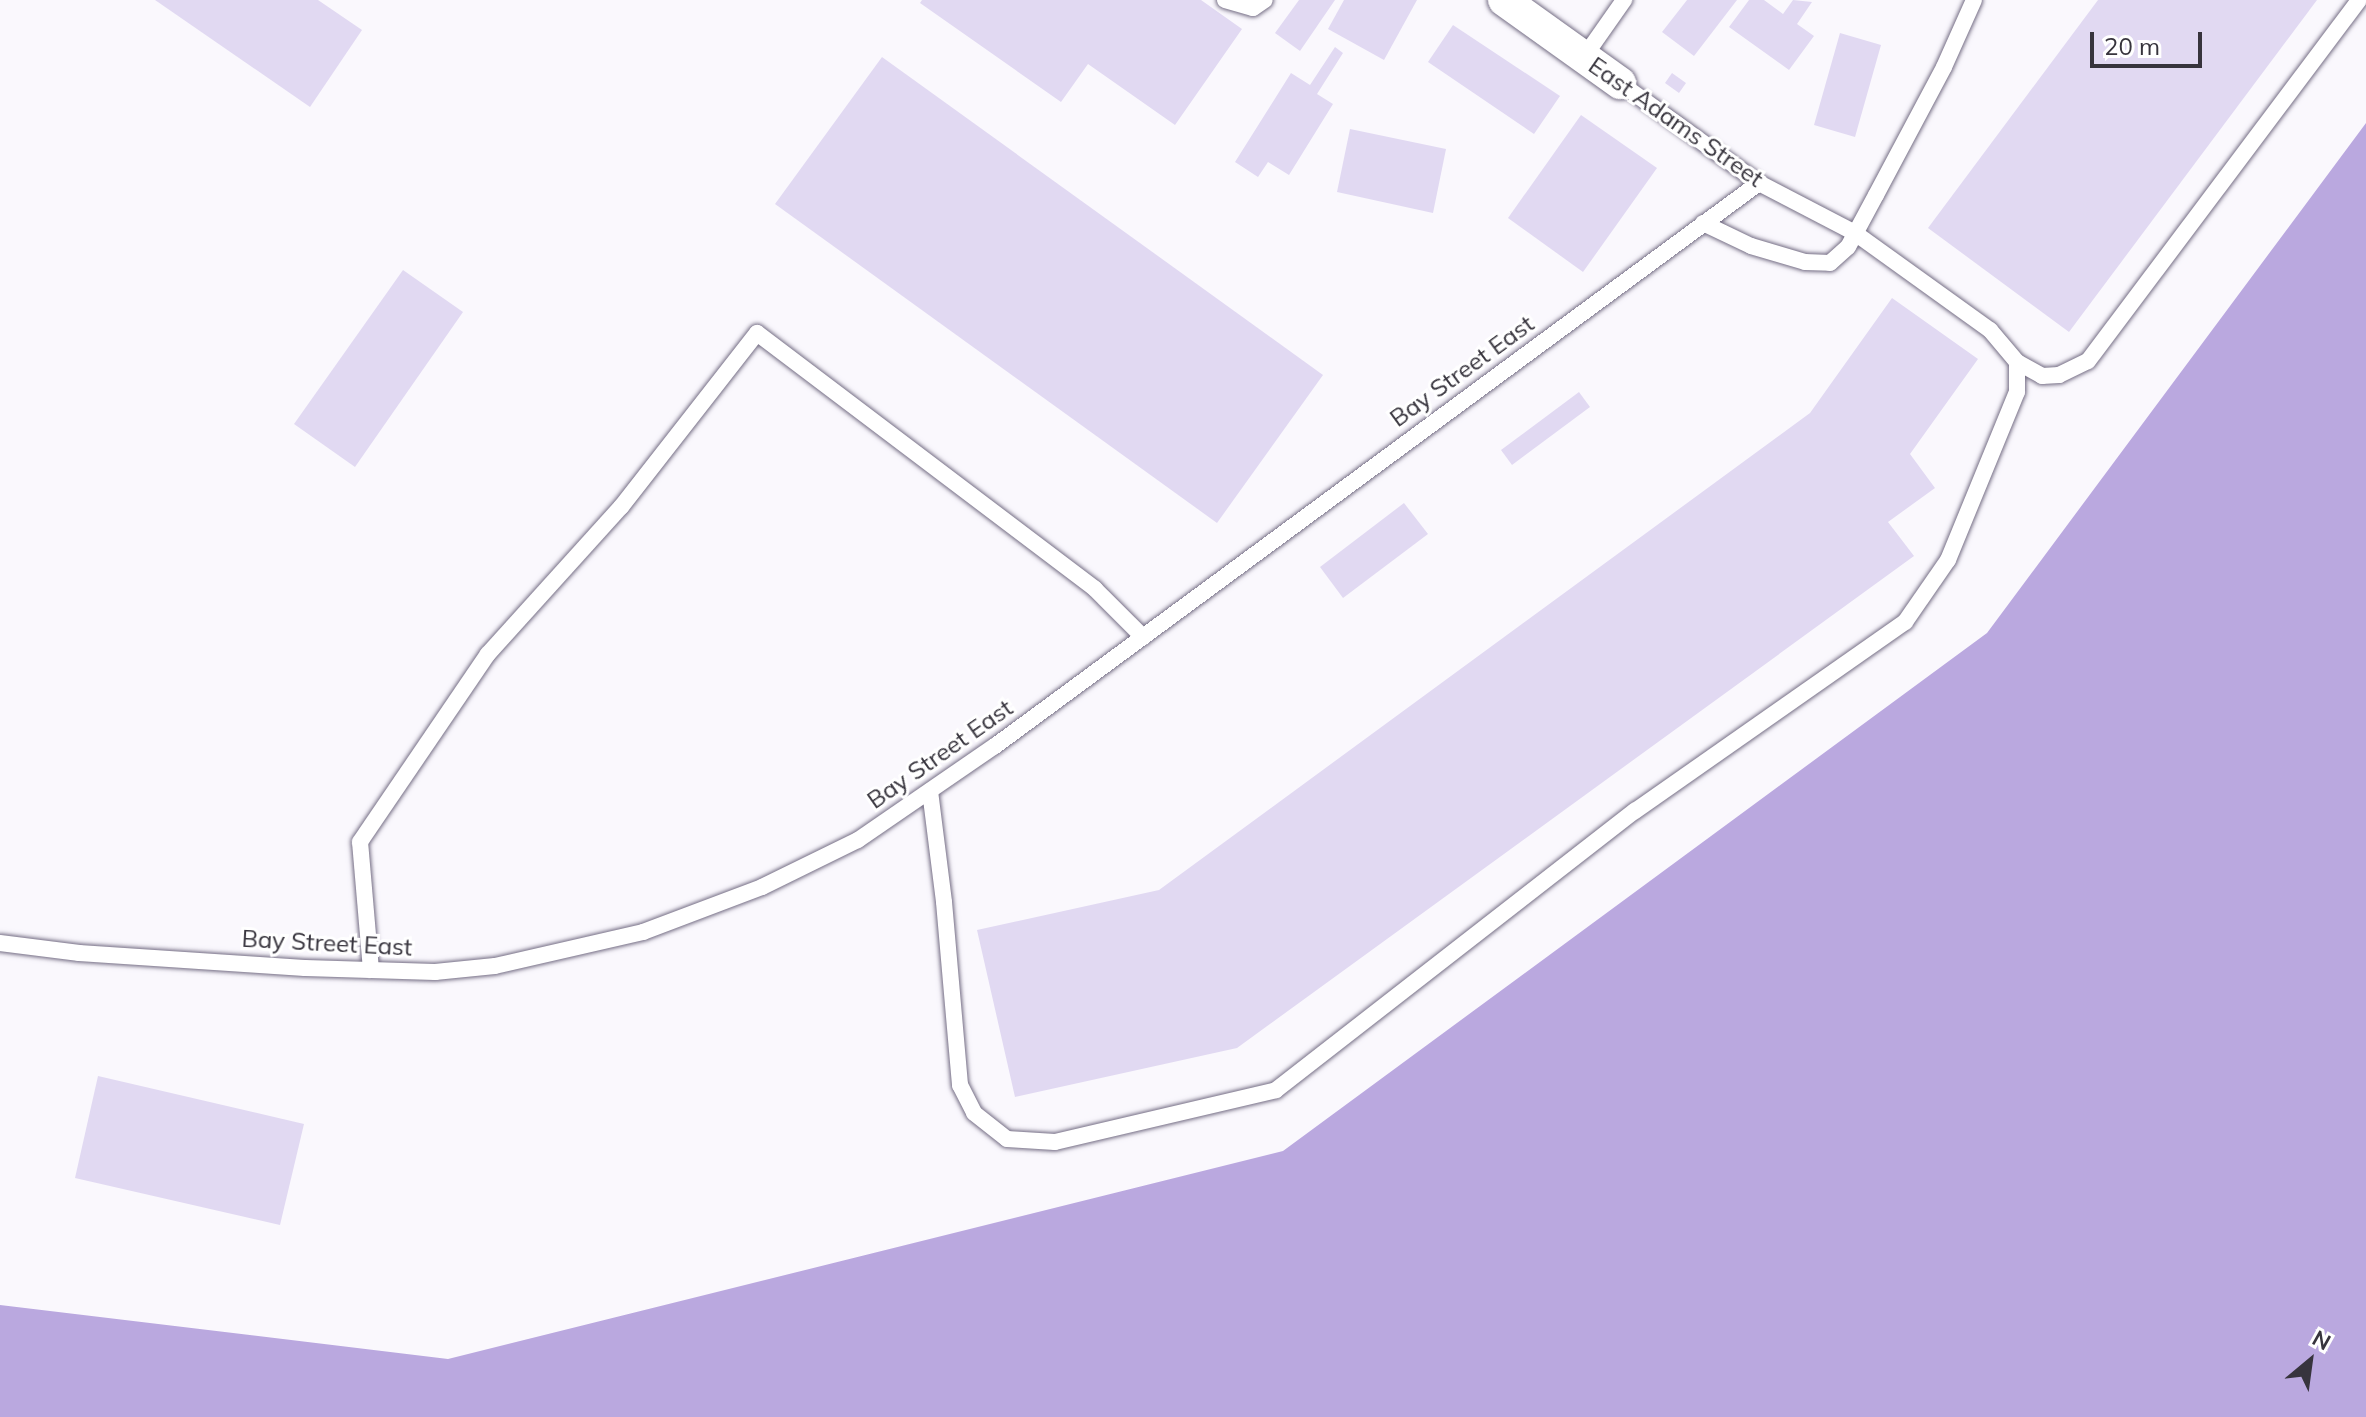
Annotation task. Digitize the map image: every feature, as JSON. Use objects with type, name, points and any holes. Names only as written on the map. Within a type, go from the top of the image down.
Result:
[{"type":"street","name":"East Adams Street","points":[[1504,0],[1620,83]]},
{"type":"lane","points":[[1225,0],[1253,8],[1265,0]]},
{"type":"lane","points":[[1584,57],[1624,0]]},
{"type":"lane","points":[[1703,223],[1751,246],[1805,262],[1830,263],[1848,247],[1944,67],[1974,0]]},
{"type":"lane","points":[[930,791],[944,902],[960,1085],[974,1113],[1007,1139],[1055,1142],[1276,1090],[1635,811],[1905,622],[1948,560],[2017,392],[2017,362],[2042,376],[2059,375],[2088,361],[2359,0]]},
{"type":"lane","name":"East Adams Street","points":[[1620,83],[1759,183],[1855,233],[1990,330],[2017,362]]},
{"type":"lane","name":"Bay Street East","points":[[0,943],[79,953],[435,972],[495,966],[643,932],[762,887],[858,840],[930,791],[1759,183]]},
{"type":"lane","points":[[371,970],[360,842],[488,654],[621,507],[757,333],[1095,589],[1143,637]]},
{"type":"shaded area","points":[[2366,123],[2366,1417],[0,1417],[0,1305],[448,1359],[1283,1151],[1987,633]]},
{"type":"building","points":[[155,0],[318,0],[362,30],[310,107]]},
{"type":"building","points":[[922,0],[1201,0],[1242,29],[1175,125],[1088,64],[1061,102],[920,3]]},
{"type":"building","points":[[1299,0],[1335,0],[1300,51],[1275,33]]},
{"type":"building","points":[[1344,0],[1417,0],[1384,60],[1328,29]]},
{"type":"building","points":[[1687,0],[1737,0],[1694,56],[1662,32]]},
{"type":"building","points":[[1749,0],[1764,0],[1783,14],[1793,0],[1812,2],[1797,24],[1814,36],[1789,70],[1729,27]]},
{"type":"building","points":[[2098,0],[2317,0],[2069,332],[1928,228]]},
{"type":"building","points":[[1453,25],[1560,96],[1534,134],[1428,62]]},
{"type":"building","points":[[1840,33],[1881,45],[1855,137],[1814,125]]},
{"type":"building","points":[[1335,47],[1343,53],[1317,94],[1333,104],[1289,175],[1268,162],[1258,177],[1235,162],[1291,73],[1310,85]]},
{"type":"building","points":[[882,57],[1323,375],[1217,523],[775,204]]},
{"type":"building","points":[[1672,73],[1686,83],[1679,93],[1665,83]]},
{"type":"building","points":[[1581,115],[1657,168],[1583,272],[1508,218]]},
{"type":"building","points":[[1350,129],[1446,149],[1433,213],[1337,192]]},
{"type":"building","points":[[403,270],[463,312],[355,467],[294,424]]},
{"type":"building","points":[[1892,298],[1978,359],[1910,454],[1935,488],[1888,522],[1914,556],[1237,1048],[1015,1097],[977,930],[1159,890],[1810,413]]},
{"type":"building","points":[[1579,392],[1590,407],[1512,465],[1501,450]]},
{"type":"building","points":[[1404,503],[1428,534],[1343,598],[1320,567]]},
{"type":"building","points":[[98,1076],[304,1124],[280,1225],[75,1178]]}]
